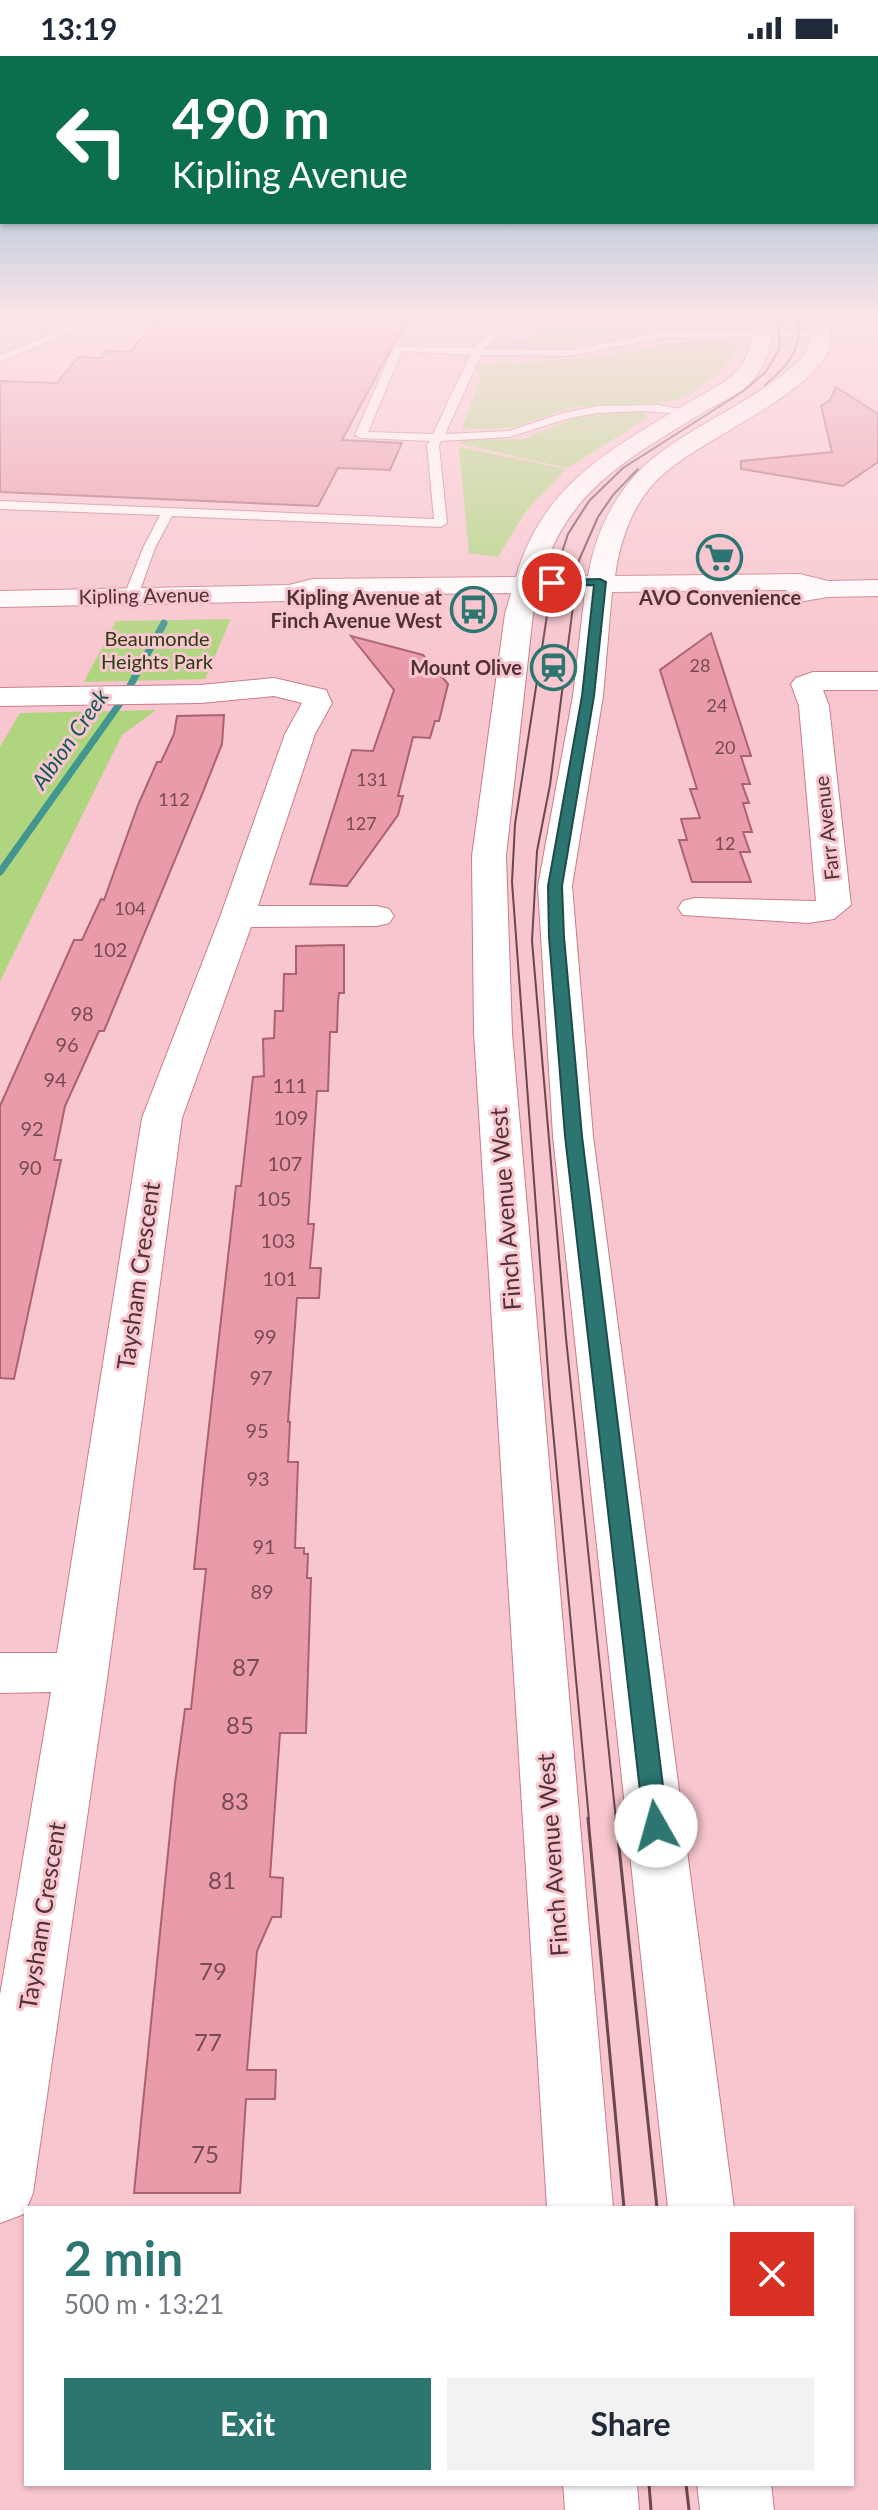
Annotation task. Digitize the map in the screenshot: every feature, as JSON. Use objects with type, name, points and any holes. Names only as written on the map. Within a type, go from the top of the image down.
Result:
[{"type":"main road","name":"Finch Avenue West","points":[[580,2206],[493,1033],[489,856],[526,590],[550,524],[583,483],[610,460],[654,434]]},
{"type":"main road","points":[[701,2206],[573,1136],[555,886],[588,696],[599,589],[619,512],[647,477],[705,434]]},
{"type":"main road","name":"Kipling Avenue","points":[[0,599],[289,593],[311,599],[599,589],[805,594],[828,589],[878,588]]},
{"type":"main road","name":"Farr Avenue","points":[[695,908],[808,913],[822,912],[834,905],[814,706],[806,684],[813,681],[878,681]]},
{"type":"main road","name":"Taysham Crescent","points":[[0,697],[176,694],[274,687],[316,696],[317,703],[300,734],[237,917],[162,1118],[81,1672],[0,2193]]},
{"type":"main road","points":[[237,917],[377,916]]},
{"type":"main road","points":[[0,1673],[81,1672]]},
{"type":"main road","points":[[600,2486],[602,2510]]},
{"type":"main road","points":[[734,2486],[737,2510]]},
{"type":"lane","points":[[362,434],[508,434]]},
{"type":"lane","points":[[0,505],[441,523],[433,445],[439,435]]},
{"type":"lane","points":[[131,596],[149,548],[168,512]]},
{"type":"green space","points":[[537,434],[622,434],[568,468],[461,444],[460,440],[524,439]]},
{"type":"green space","points":[[459,447],[566,469],[526,511],[498,557],[469,553]]},
{"type":"green space","name":"Beaumonde Heights Park","points":[[231,619],[205,679],[84,682],[116,621]]},
{"type":"green space","name":"Beaumonde Heights Park","points":[[156,710],[122,735],[0,981],[0,747],[20,713]]},
{"type":"building","points":[[0,434],[345,434],[342,440],[402,443],[390,470],[338,468],[318,506],[0,492]]},
{"type":"building","points":[[828,434],[878,434],[878,462],[843,486],[741,469],[741,461],[832,452]]},
{"type":"building","points":[[711,633],[751,756],[741,756],[750,784],[742,784],[749,803],[743,803],[752,832],[743,832],[750,852],[740,852],[751,882],[692,882],[679,840],[687,840],[681,819],[700,818],[690,789],[697,789],[660,670]]},
{"type":"building","points":[[351,636],[423,655],[448,684],[439,721],[435,721],[430,738],[413,737],[398,796],[403,796],[398,815],[347,886],[310,884],[352,750],[373,751],[394,690]]},
{"type":"building","points":[[224,715],[222,744],[203,792],[104,1031],[99,1031],[65,1106],[54,1160],[61,1160],[14,1379],[0,1378],[0,1106],[74,940],[82,940],[101,899],[104,900],[138,805],[157,762],[161,762],[174,734],[177,716]]},
{"type":"building","points":[[344,945],[344,993],[339,993],[337,1032],[330,1032],[328,1091],[317,1091],[308,1224],[314,1224],[310,1268],[321,1268],[319,1298],[297,1298],[288,1422],[288,1462],[298,1462],[295,1548],[304,1548],[304,1554],[308,1554],[307,1578],[311,1578],[306,1733],[280,1733],[270,1877],[283,1878],[281,1917],[272,1917],[257,1951],[247,2070],[276,2070],[275,2099],[246,2099],[240,2193],[134,2193],[175,1783],[185,1709],[191,1709],[206,1569],[194,1569],[205,1462],[236,1186],[241,1186],[253,1077],[264,1076],[263,1039],[274,1038],[275,1011],[283,1011],[284,974],[296,974],[296,946]]},
{"type":"waterway","name":"Albion Creek","points":[[0,872],[123,699],[164,623]]},
{"type":"tram line","points":[[589,1820],[550,1398],[512,882],[515,824],[552,583],[568,534],[589,501],[623,468],[677,434]]},
{"type":"tram line","points":[[616,1820],[566,1338],[532,941],[537,851],[550,785],[579,560],[598,517],[613,495],[638,469]]},
{"type":"tram line","points":[[588,1818],[624,2206]]},
{"type":"tram line","points":[[616,1818],[657,2206]]},
{"type":"tram line","points":[[649,2486],[651,2510]]},
{"type":"tram line","points":[[686,2486],[689,2510]]},
{"type":"place","name":"AVO Convenience","points":[[720,558]]},
{"type":"place","name":"Kipling Avenue at Finch Avenue West","points":[[473,609]]},
{"type":"place","name":"Mount Olive","points":[[553,668]]},
{"type":"route","points":[[552,583],[600,582],[588,696],[555,886],[557,937],[573,1136],[656,1826]]}]
